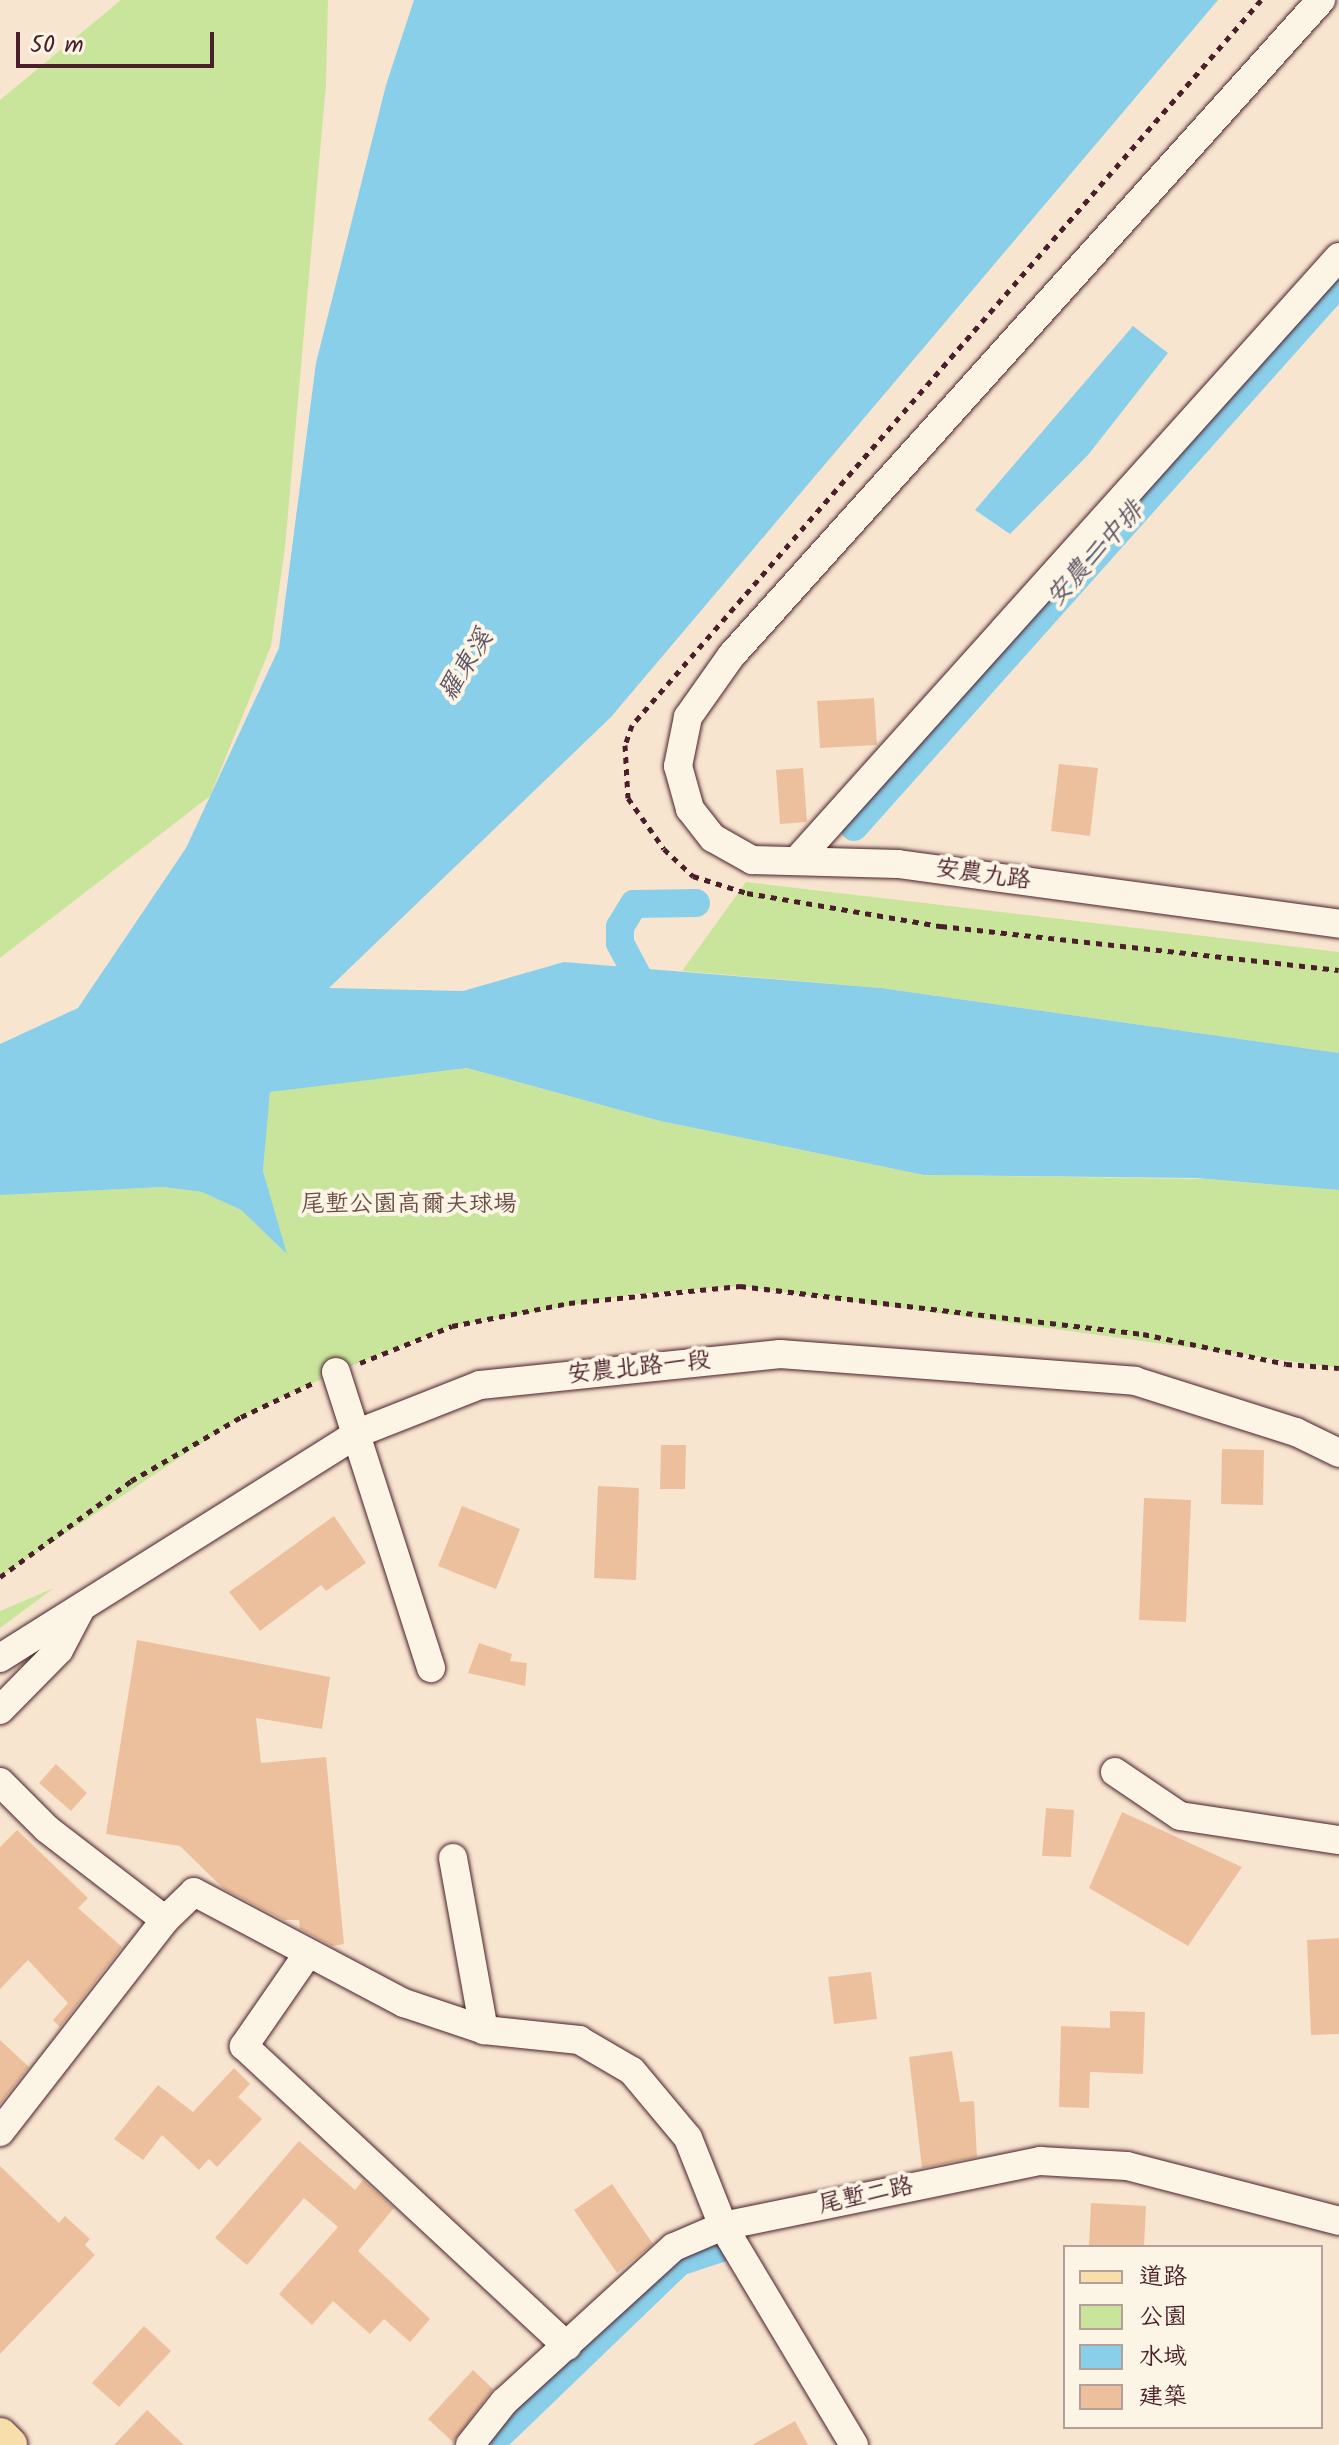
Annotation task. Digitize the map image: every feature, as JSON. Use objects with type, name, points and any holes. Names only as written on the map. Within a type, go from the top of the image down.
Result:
[{"type":"main road","points":[[0,2436],[9,2445]]},
{"type":"street","name":"安農九路","points":[[1321,0],[731,656],[688,717],[678,766],[690,809],[713,838],[752,860],[799,858],[898,864],[1339,924]]},
{"type":"street","points":[[799,858],[1339,257]]},
{"type":"street","name":"安農北路一段","points":[[0,1658],[358,1433],[480,1385],[780,1354],[1135,1381],[1296,1432],[1339,1453]]},
{"type":"street","points":[[336,1372],[431,1668]]},
{"type":"street","points":[[0,1710],[59,1650],[80,1610]]},
{"type":"street","points":[[1115,1772],[1180,1816],[1339,1840]]},
{"type":"street","points":[[0,1782],[47,1829],[165,1920]]},
{"type":"street","points":[[453,1858],[484,2030]]},
{"type":"street","points":[[0,2132],[165,1920],[194,1892],[307,1955],[404,2003],[484,2030],[579,2040],[632,2071],[688,2138],[723,2226],[854,2445]]},
{"type":"street","points":[[307,1955],[244,2046],[567,2346]]},
{"type":"street","name":"尾塹二路","points":[[470,2445],[504,2402],[674,2247],[723,2226],[1040,2161],[1127,2166],[1339,2221]]},
{"type":"path","points":[[1261,0],[632,725],[625,745],[628,798],[664,849],[693,876],[747,893],[941,926],[1339,970]]},
{"type":"green space","points":[[121,0],[328,0],[326,84],[285,547],[271,646],[210,796],[0,958],[0,100]]},
{"type":"green space","points":[[746,882],[1339,952],[1339,1053],[881,988],[682,971]]},
{"type":"green space","name":"尾塹公園高爾夫球場","points":[[467,1068],[660,1121],[924,1175],[1206,1179],[1339,1190],[1339,1368],[740,1286],[635,1294],[452,1326],[336,1372],[241,1417],[0,1577],[0,1194],[163,1187],[202,1192],[241,1210],[286,1253],[263,1171],[270,1091]]},
{"type":"green space","points":[[54,1588],[0,1628],[0,1611]]},
{"type":"water","name":"羅東溪","points":[[414,0],[1218,0],[611,717],[329,988],[463,991],[564,962],[881,988],[1339,1053],[1339,1190],[1196,1178],[924,1175],[660,1121],[467,1068],[270,1092],[263,1171],[287,1254],[241,1210],[202,1192],[163,1187],[0,1195],[0,1044],[78,1008],[186,848],[279,648],[316,363],[386,85]]},
{"type":"water","points":[[1133,326],[1168,353],[1088,455],[1010,534],[975,510]]},
{"type":"building","points":[[874,698],[877,745],[820,748],[817,701]]},
{"type":"building","points":[[1059,764],[1098,768],[1090,836],[1051,831]]},
{"type":"building","points":[[803,768],[807,822],[780,824],[776,770]]},
{"type":"building","points":[[661,1445],[686,1445],[685,1489],[660,1489]]},
{"type":"building","points":[[1222,1449],[1264,1450],[1263,1505],[1221,1504]]},
{"type":"building","points":[[598,1486],[639,1488],[636,1580],[594,1578]]},
{"type":"building","points":[[1144,1498],[1191,1500],[1186,1622],[1139,1620]]},
{"type":"building","points":[[462,1506],[520,1529],[496,1589],[438,1566]]},
{"type":"building","points":[[334,1516],[366,1563],[326,1591],[321,1585],[260,1631],[229,1592]]},
{"type":"building","points":[[137,1640],[330,1677],[322,1729],[256,1718],[261,1763],[326,1757],[344,1944],[332,1946],[300,1929],[299,1920],[284,1920],[224,1889],[180,1846],[106,1834]]},
{"type":"building","points":[[479,1643],[512,1654],[510,1661],[527,1663],[525,1686],[468,1673]]},
{"type":"building","points":[[56,1764],[87,1793],[71,1811],[39,1783]]},
{"type":"building","points":[[1046,1808],[1074,1810],[1071,1857],[1042,1856]]},
{"type":"building","points":[[1122,1812],[1242,1867],[1188,1946],[1089,1888]]},
{"type":"building","points":[[17,1830],[88,1898],[78,1908],[122,1947],[60,2027],[53,2020],[68,2003],[28,1960],[0,1989],[0,1847]]},
{"type":"building","points":[[1339,1938],[1339,2034],[1311,2035],[1307,1940]]},
{"type":"building","points":[[871,1972],[877,2019],[834,2024],[828,1977]]},
{"type":"building","points":[[1110,2011],[1145,2012],[1143,2074],[1090,2072],[1089,2108],[1059,2107],[1061,2026],[1110,2028]]},
{"type":"building","points":[[0,2040],[29,2067],[0,2104]]},
{"type":"building","points":[[952,2051],[960,2102],[974,2101],[977,2157],[922,2168],[909,2057]]},
{"type":"building","points":[[234,2068],[250,2084],[238,2097],[262,2119],[217,2167],[209,2159],[199,2170],[162,2135],[143,2160],[114,2139],[158,2085],[193,2112]]},
{"type":"building","points":[[299,2141],[355,2190],[363,2180],[394,2208],[358,2251],[430,2319],[410,2342],[384,2319],[370,2334],[333,2301],[312,2325],[279,2294],[338,2227],[304,2198],[247,2265],[215,2238]]},
{"type":"building","points":[[0,2166],[59,2223],[65,2216],[90,2239],[85,2245],[95,2255],[0,2354]]},
{"type":"building","points":[[612,2184],[653,2244],[617,2273],[574,2210]]},
{"type":"building","points":[[1091,2203],[1146,2206],[1144,2245],[1089,2245]]},
{"type":"building","points":[[144,2326],[171,2351],[119,2407],[92,2383]]},
{"type":"building","points":[[473,2370],[493,2389],[453,2442],[428,2419]]},
{"type":"building","points":[[147,2410],[184,2445],[114,2445]]},
{"type":"building","points":[[795,2421],[808,2445],[752,2445]]},
{"type":"waterway","name":"安農二中排","points":[[854,827],[1339,283]]},
{"type":"waterway","name":"安農二中排","points":[[645,1002],[647,994],[620,943],[620,927],[634,904],[696,903]]},
{"type":"waterway","points":[[489,2445],[679,2262],[721,2248]]}]
